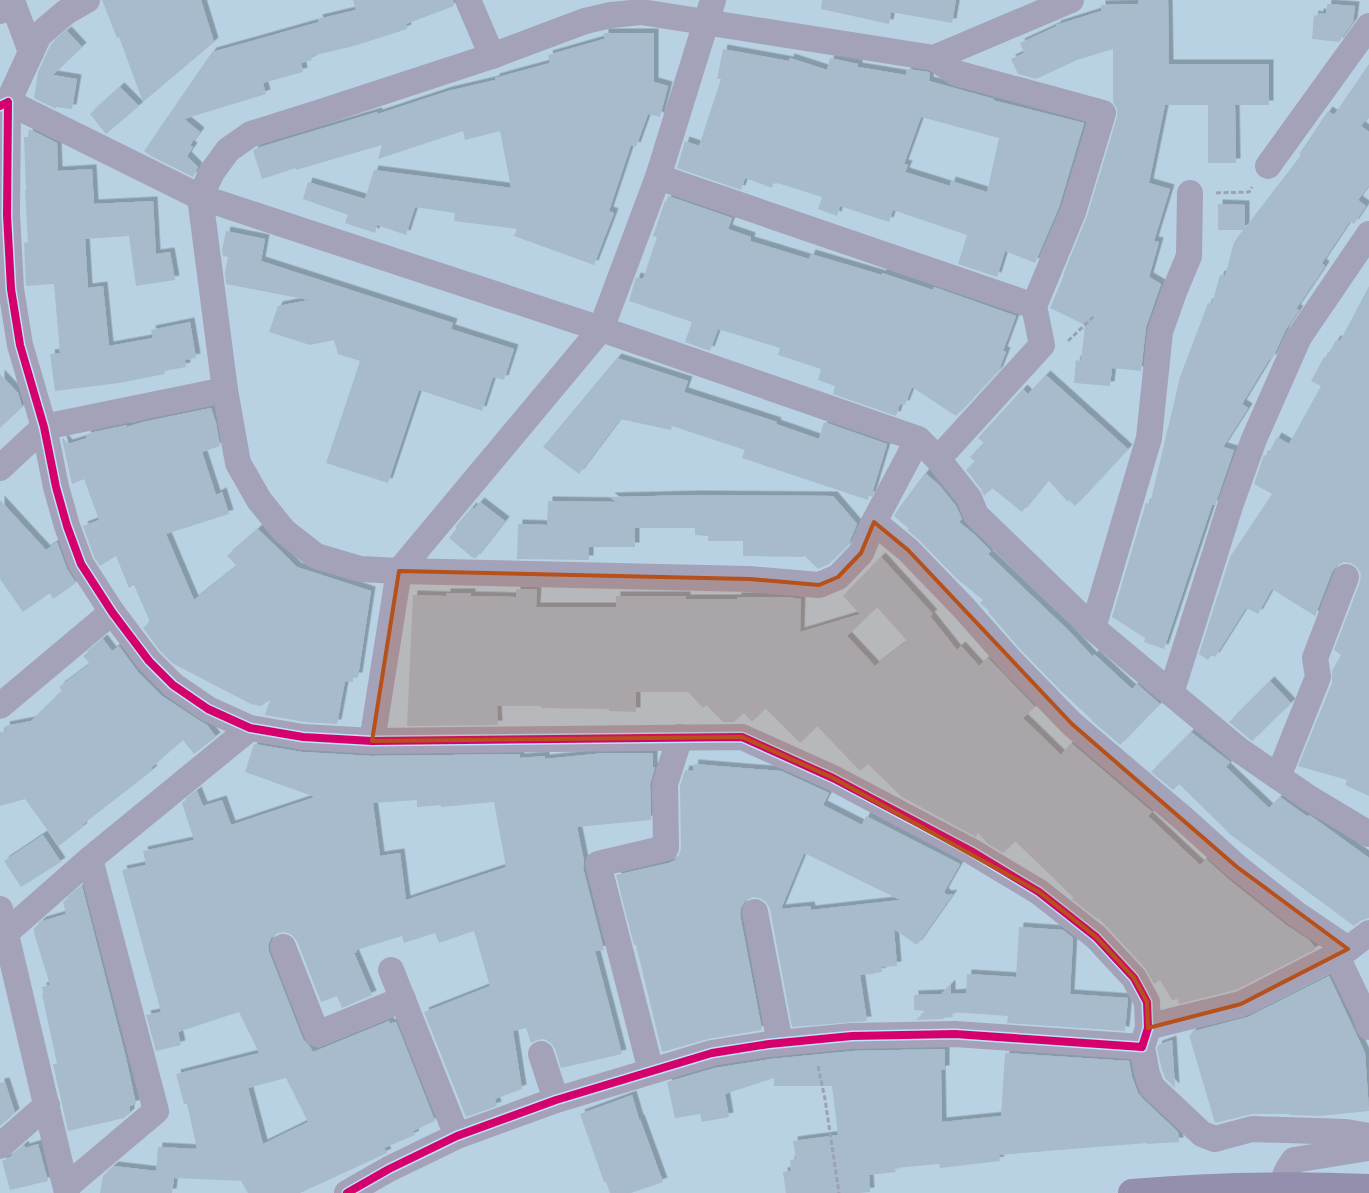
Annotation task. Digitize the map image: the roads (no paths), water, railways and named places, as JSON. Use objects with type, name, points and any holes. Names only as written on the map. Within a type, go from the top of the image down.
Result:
[{"type":"main road","points":[[1132,1193],[1161,1190],[1280,1186],[1364,1189]]},
{"type":"street","points":[[87,0],[66,12],[39,35],[4,104],[11,289],[20,345],[44,427],[56,488],[81,564],[112,612],[149,661],[174,685],[208,709],[250,728],[303,737],[372,741],[742,737],[768,747],[833,778],[971,851],[1039,892],[1096,937],[1134,978],[1147,1002],[1145,1038],[1147,1074],[1152,1087],[1202,1134],[1215,1139],[1252,1128],[1346,1132],[1369,1136]]},
{"type":"street","points":[[468,0],[492,56]]},
{"type":"street","points":[[934,58],[1071,0]]},
{"type":"street","points":[[0,11],[14,6],[31,52]]},
{"type":"street","points":[[372,741],[399,571],[601,329],[658,178],[710,11]]},
{"type":"street","points":[[918,439],[874,522],[861,553],[838,577],[819,585],[749,579],[360,569],[316,556],[284,531],[259,500],[238,463],[225,390],[200,197],[212,172],[228,150],[251,134],[492,56],[585,21],[611,15],[641,12],[710,11],[934,58],[956,73],[1103,112],[1073,212],[1034,306],[1049,350],[938,459]]},
{"type":"street","points":[[1268,166],[1369,26]]},
{"type":"street","points":[[4,104],[200,197],[601,329],[918,439],[938,459],[970,498],[976,515],[1093,628],[1239,750],[1309,798],[1369,834]]},
{"type":"street","points":[[658,178],[1034,306]]},
{"type":"street","points":[[1093,628],[1149,438],[1160,332],[1189,256],[1190,193]]},
{"type":"street","points":[[1171,693],[1231,503],[1254,439],[1299,337],[1369,234]]},
{"type":"street","points":[[0,468],[44,427],[225,390]]},
{"type":"street","points":[[874,522],[908,550],[1072,724],[1238,867],[1342,952],[1369,1027]]},
{"type":"street","points":[[1278,777],[1318,677],[1316,658],[1346,578]]},
{"type":"street","points":[[0,706],[112,612]]},
{"type":"street","points":[[90,859],[156,1111],[66,1190],[47,1105],[2,927],[90,859],[250,728]]},
{"type":"street","points":[[651,1071],[598,864],[666,848],[664,784],[680,737]]},
{"type":"street","points":[[755,912],[780,1043]]},
{"type":"street","points":[[348,1193],[389,1168],[457,1136],[556,1100],[712,1053],[780,1043],[852,1036],[956,1034],[1145,1038],[1159,1024],[1242,1004],[1342,952],[1369,933]]},
{"type":"street","points":[[283,947],[317,1034],[403,999]]},
{"type":"street","points":[[391,970],[457,1136]]},
{"type":"street","points":[[541,1054],[556,1100]]},
{"type":"street","points":[[0,1146],[47,1105]]},
{"type":"street","points":[[1280,1186],[1294,1160],[1369,1147]]}]
